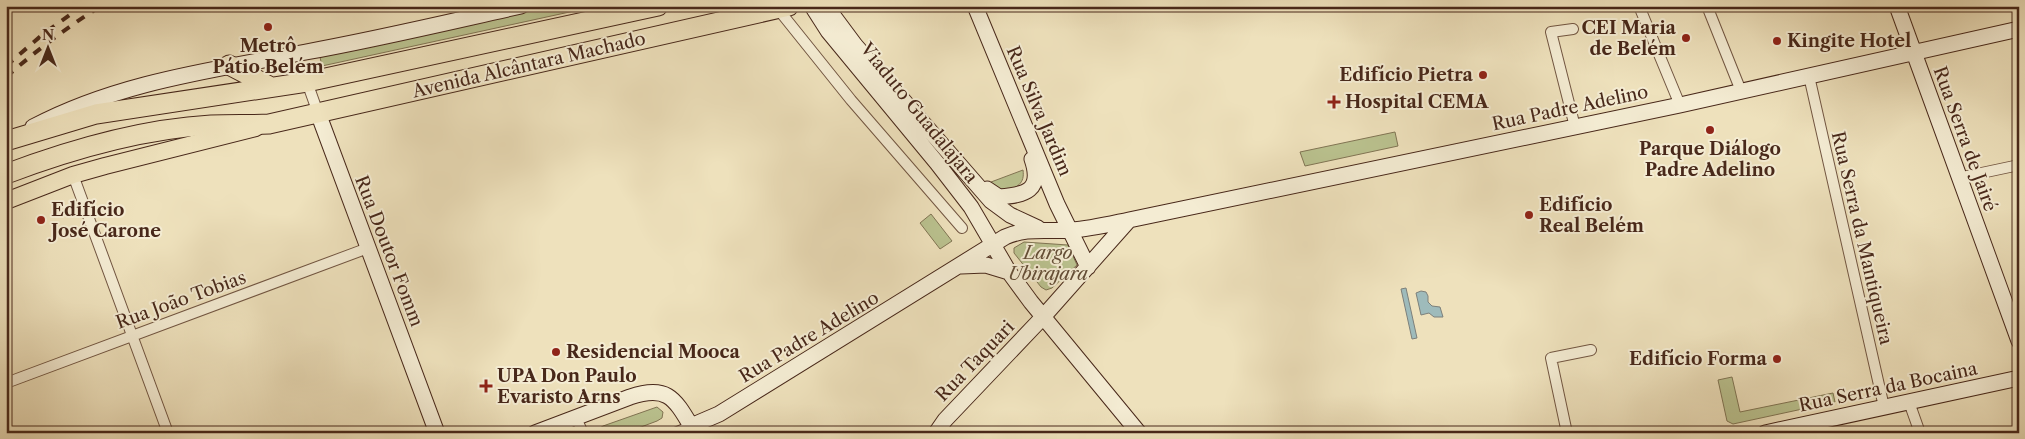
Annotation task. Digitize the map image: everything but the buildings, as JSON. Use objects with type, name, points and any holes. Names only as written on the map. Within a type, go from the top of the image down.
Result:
[{"type":"highway","name":"Avenida Alcântara Machado","points":[[6,141],[96,114],[307,82],[658,6]]},
{"type":"highway","name":"Avenida Alcântara Machado","points":[[6,174],[75,150],[129,137],[210,125],[269,124],[783,7]]},
{"type":"highway","points":[[229,65],[271,87]]},
{"type":"main road","name":"Avenida Alcântara Machado","points":[[6,201],[73,175],[269,124]]},
{"type":"street","name":"Avenida Alcântara Machado","points":[[6,141],[52,117],[93,100],[130,88],[229,65],[319,50],[520,6]]},
{"type":"street","name":"Viaduto Guadalajara","points":[[812,6],[828,31],[937,163],[978,218],[993,245]]},
{"type":"street","name":"Viaduto Guadalajara","points":[[826,6],[855,45],[991,201],[1010,215],[1041,230]]},
{"type":"street","name":"Rua Silva Jardim","points":[[975,6],[1069,231]]},
{"type":"street","points":[[1639,6],[1680,105]]},
{"type":"street","points":[[1707,6],[1741,91]]},
{"type":"street","name":"Rua Serra de Jairé","points":[[1897,6],[1958,178],[2019,341]]},
{"type":"street","points":[[783,7],[852,100],[962,228]]},
{"type":"street","points":[[1573,28],[1551,32],[1575,127]]},
{"type":"street","name":"Rua Padre Adelino","points":[[1129,220],[1680,105],[2019,30]]},
{"type":"street","name":"Rua Serra da Mantiqueira","points":[[1808,76],[1884,407]]},
{"type":"street","name":"Rua Doutor Fomm","points":[[307,82],[437,433]]},
{"type":"street","points":[[974,182],[982,183],[992,194],[1000,198],[1027,192],[1032,187],[1035,179],[1033,163],[1028,150],[1030,139]]},
{"type":"street","points":[[1958,178],[2019,165]]},
{"type":"street","points":[[73,175],[168,433]]},
{"type":"street","points":[[1129,220],[1069,231],[1041,230],[1012,234],[993,245],[1009,272],[1043,317],[1139,433]]},
{"type":"street","points":[[1043,317],[1129,220]]},
{"type":"street","points":[[1069,231],[1088,267]]},
{"type":"street","name":"Rua Padre Adelino","points":[[675,433],[718,414],[993,245]]},
{"type":"street","name":"Rua João Tobias","points":[[6,383],[368,248]]},
{"type":"street","name":"Rua Padre Adelino","points":[[960,266],[986,265],[1009,272]]},
{"type":"street","name":"Rua Taquari","points":[[936,433],[945,420],[1043,317]]},
{"type":"street","points":[[1567,433],[1551,358],[1591,350]]},
{"type":"street","name":"Rua Serra da Bocaina","points":[[1765,433],[1813,428],[1884,407],[2019,378]]},
{"type":"street","points":[[535,433],[637,394],[656,391],[666,394],[674,400],[691,426]]},
{"type":"street","points":[[1909,402],[1920,433]]},
{"type":"street","points":[[576,418],[583,433]]},
{"type":"green space","points":[[554,6],[597,6],[322,66],[320,57]]},
{"type":"green space","points":[[1395,132],[1398,146],[1305,166],[1300,152]]},
{"type":"green space","points":[[1023,170],[1021,182],[1005,192],[993,186],[991,182]]},
{"type":"green space","points":[[931,214],[952,241],[940,249],[920,223]]},
{"type":"green space","name":"Largo Ubirajara","points":[[1024,242],[1068,245],[1077,265],[1052,288],[1046,290],[1041,287],[1014,253],[1014,248]]},
{"type":"green space","points":[[1732,377],[1740,412],[1833,393],[1835,402],[1733,424],[1727,421],[1718,380]]},
{"type":"green space","points":[[657,407],[663,412],[662,418],[657,421],[625,433],[600,433],[600,428],[603,426]]},
{"type":"water","points":[[1406,288],[1417,338],[1412,339],[1401,289]]},
{"type":"water","points":[[1426,292],[1428,302],[1432,306],[1440,307],[1443,317],[1434,317],[1429,313],[1421,315],[1416,293]]},
{"type":"railway","points":[[6,66],[42,35],[82,6]]},
{"type":"railway","points":[[6,77],[76,22],[101,6]]},
{"type":"place","name":"Metrô Pátio Belém","points":[[268,27]]},
{"type":"place","name":"CEI Maria de Belém","points":[[1686,38]]},
{"type":"place","name":"Kingite Hotel","points":[[1777,41]]},
{"type":"place","name":"Edifício Pietra","points":[[1483,75]]},
{"type":"place","name":"Hospital CEMA","points":[[1334,102]]},
{"type":"place","name":"Parque Diálogo Padre Adelino","points":[[1710,130]]},
{"type":"place","name":"Edifício Real Belém","points":[[1529,215]]},
{"type":"place","name":"Edifício José Carone","points":[[41,220]]},
{"type":"place","name":"Residencial Mooca","points":[[556,352]]},
{"type":"place","name":"Edifício Forma","points":[[1777,359]]},
{"type":"place","name":"UPA Don Paulo Evaristo Arns","points":[[486,386]]}]
